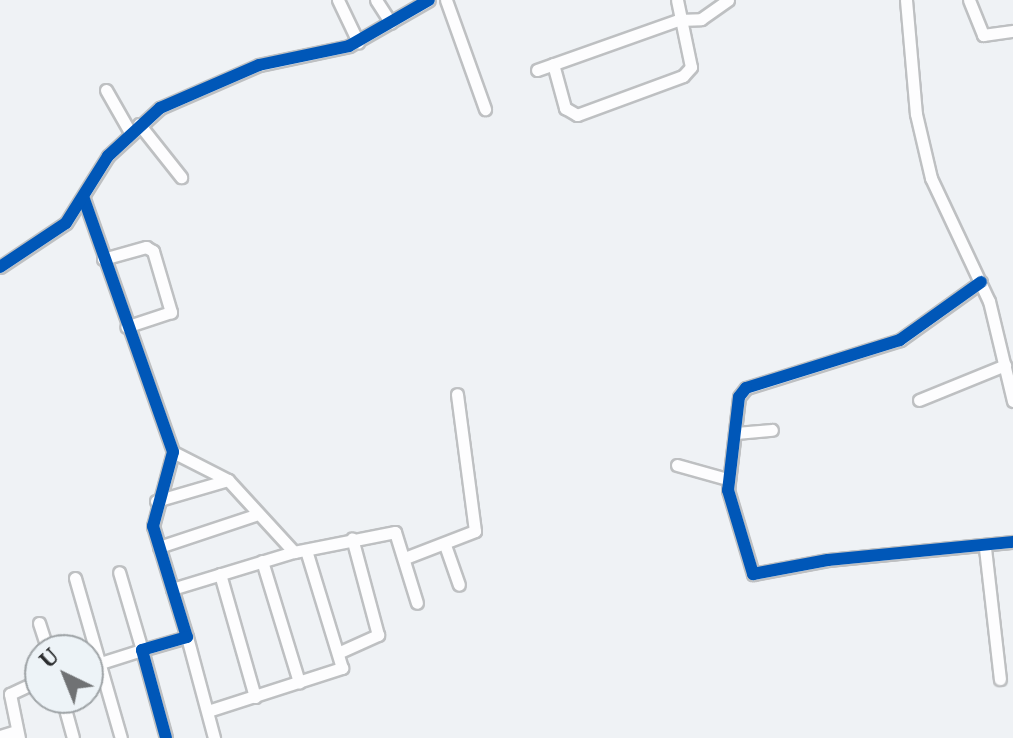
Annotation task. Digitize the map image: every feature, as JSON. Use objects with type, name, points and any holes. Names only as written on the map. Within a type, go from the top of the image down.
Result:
[{"type":"street","points":[[376,0],[391,23]]},
{"type":"street","points":[[446,0],[485,109]]},
{"type":"street","points":[[553,64],[565,108],[577,115],[689,73],[677,0]]},
{"type":"street","points":[[906,0],[916,114],[931,178],[981,282],[1013,401]]},
{"type":"street","points":[[969,0],[983,35],[1013,31]]},
{"type":"street","points":[[341,1],[358,42]]},
{"type":"street","points":[[0,267],[57,232],[134,128],[221,78],[358,42],[426,1]]},
{"type":"street","points":[[537,70],[678,20],[701,19],[720,3]]},
{"type":"street","points":[[106,90],[134,128],[181,177]]},
{"type":"street","points":[[84,199],[126,327],[173,452],[156,501],[159,547],[211,710],[214,738]]},
{"type":"street","points":[[103,259],[146,247],[153,251],[171,312],[126,327]]},
{"type":"street","points":[[981,282],[900,340],[746,388],[739,397],[727,479],[753,574],[828,560],[985,548],[1013,542]]},
{"type":"street","points":[[919,400],[1005,365]]},
{"type":"street","points":[[405,558],[475,531],[457,394]]},
{"type":"street","points":[[736,433],[772,430]]},
{"type":"street","points":[[173,452],[228,480],[255,515],[300,551],[340,652],[342,668],[211,710]]},
{"type":"street","points":[[677,465],[727,479]]},
{"type":"street","points":[[156,501],[228,480]]},
{"type":"street","points":[[159,547],[255,515]]},
{"type":"street","points":[[172,589],[262,561],[390,530],[405,558],[417,603]]},
{"type":"street","points":[[340,652],[378,635],[352,538]]},
{"type":"street","points":[[445,545],[459,585]]},
{"type":"street","points":[[985,548],[1000,679]]},
{"type":"street","points":[[262,561],[299,682]]},
{"type":"street","points":[[119,572],[166,738]]},
{"type":"street","points":[[220,574],[255,697]]},
{"type":"street","points":[[75,578],[92,634]]},
{"type":"street","points":[[39,623],[43,634]]},
{"type":"street","points":[[104,663],[187,637]]},
{"type":"street","points":[[104,675],[121,738]]},
{"type":"street","points":[[0,736],[18,735],[10,694],[24,687]]},
{"type":"street","points":[[66,714],[73,738]]},
{"type":"cycle path","points":[[0,267],[66,223],[108,156],[160,108],[259,65],[349,46],[429,0]]},
{"type":"cycle path","points":[[84,199],[173,452],[153,526],[187,637],[142,650],[166,738]]},
{"type":"cycle path","points":[[981,282],[900,340],[746,388],[739,397],[728,490],[753,574],[828,560],[1013,542]]}]
